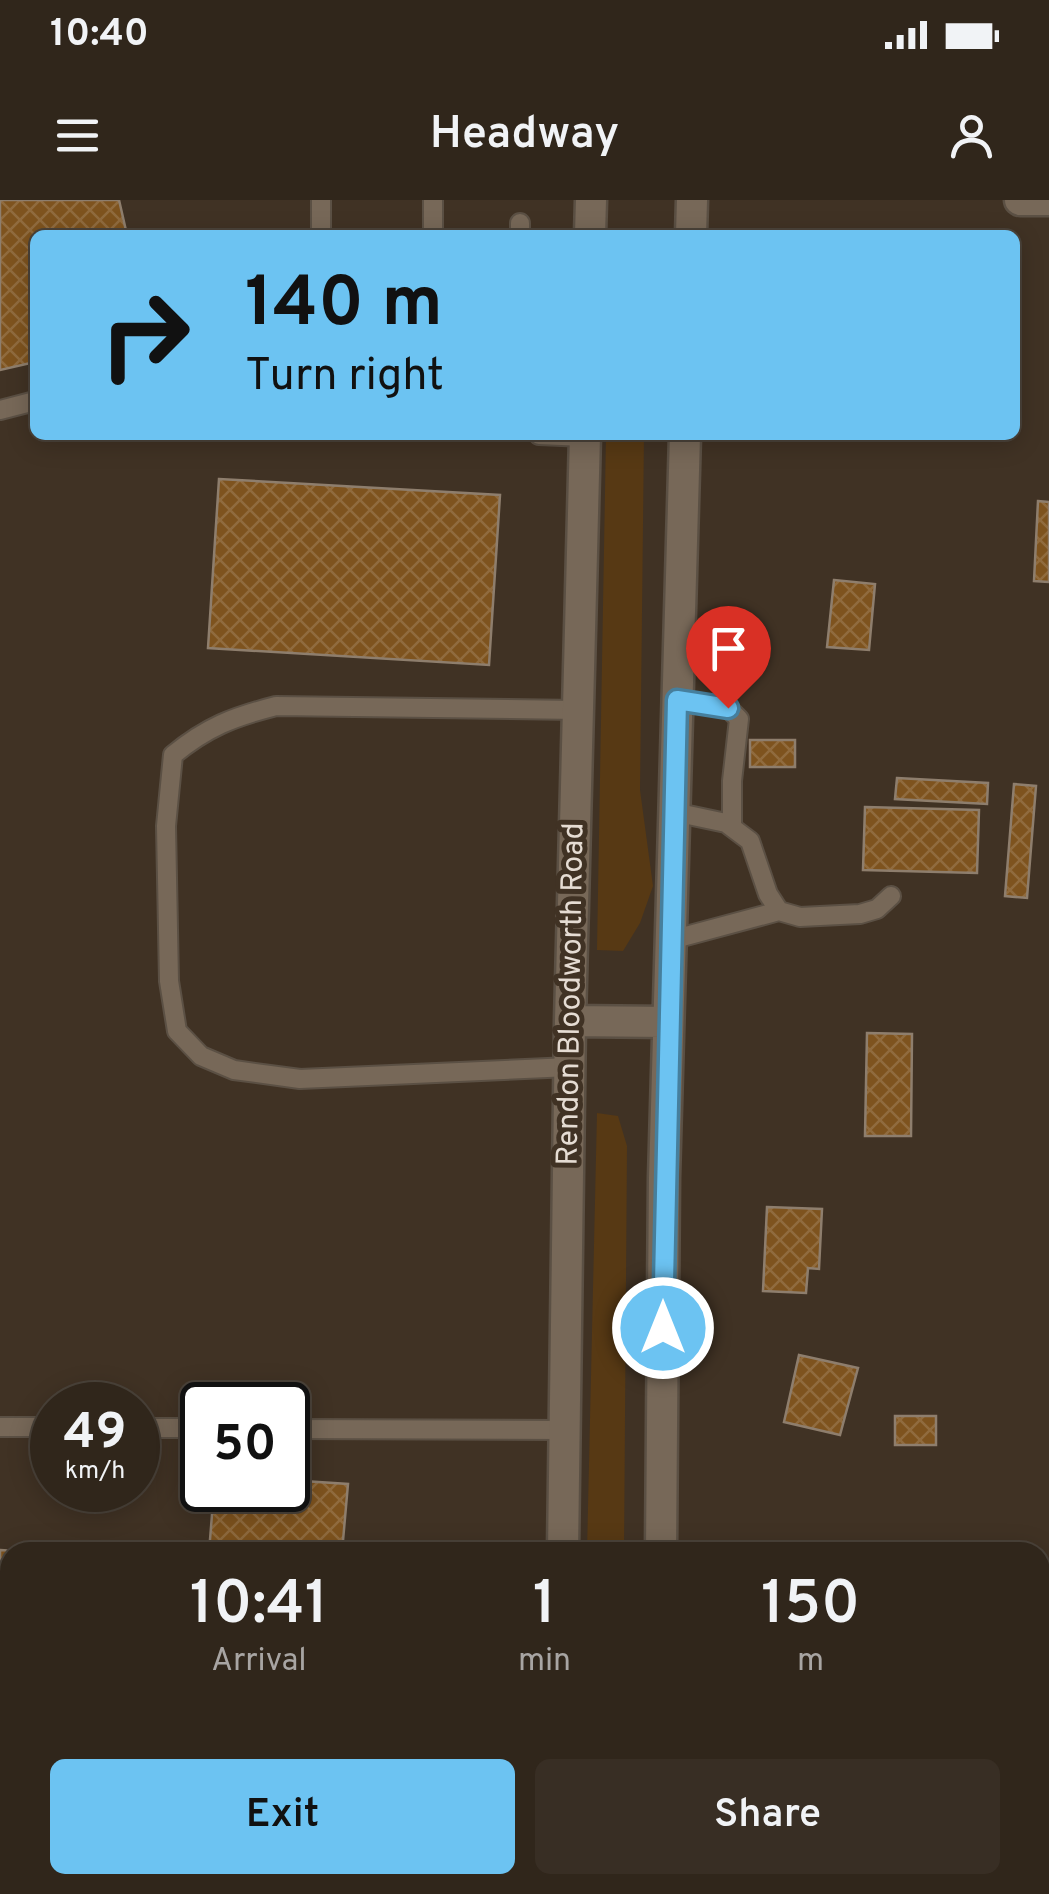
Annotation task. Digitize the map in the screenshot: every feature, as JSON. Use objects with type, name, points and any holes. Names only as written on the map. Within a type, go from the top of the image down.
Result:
[{"type":"main road","points":[[590,230],[591,200]]},
{"type":"main road","points":[[691,230],[692,200]]},
{"type":"main road","points":[[1020,200],[1049,200]]},
{"type":"main road","name":"Rendon Bloodworth Road","points":[[564,1542],[570,1021],[585,440]]},
{"type":"main road","points":[[661,1542],[668,1022],[685,440]]},
{"type":"main road","points":[[570,1021],[668,1022]]},
{"type":"lane","points":[[321,200],[322,230]]},
{"type":"lane","points":[[432,230],[433,200]]},
{"type":"lane","points":[[0,410],[30,402]]},
{"type":"lane","points":[[677,700],[728,708],[739,719],[732,827]]},
{"type":"lane","points":[[570,1067],[300,1079],[234,1070],[201,1056],[177,1031],[169,981],[166,826],[173,755],[202,731],[237,716],[276,706],[578,710]]},
{"type":"lane","points":[[674,812],[726,823],[750,841],[768,894],[779,911]]},
{"type":"lane","points":[[671,940],[779,911],[800,917],[860,914],[877,909],[890,896]]},
{"type":"lane","points":[[0,1427],[30,1427]]},
{"type":"lane","points":[[310,1429],[565,1430]]},
{"type":"shaded area","points":[[606,440],[644,440],[640,790],[653,886],[640,923],[623,951],[597,950]]},
{"type":"shaded area","points":[[597,1113],[618,1116],[627,1146],[624,1542],[587,1542]]},
{"type":"building","points":[[0,200],[119,200],[126,230],[30,230],[30,363],[0,370]]},
{"type":"building","points":[[219,479],[500,495],[489,665],[208,648]]},
{"type":"building","points":[[1038,501],[1049,502],[1049,582],[1034,581]]},
{"type":"building","points":[[834,580],[875,584],[869,650],[827,647]]},
{"type":"building","points":[[750,740],[795,740],[795,767],[750,767]]},
{"type":"building","points":[[897,778],[988,783],[987,804],[895,799]]},
{"type":"building","points":[[1014,784],[1036,786],[1027,898],[1005,896]]},
{"type":"building","points":[[865,807],[979,810],[977,873],[863,870]]},
{"type":"building","points":[[867,1033],[912,1034],[911,1136],[865,1136]]},
{"type":"building","points":[[767,1207],[822,1209],[819,1269],[808,1268],[806,1293],[763,1291]]},
{"type":"building","points":[[799,1355],[858,1368],[840,1435],[784,1422]]},
{"type":"building","points":[[895,1416],[936,1416],[936,1445],[895,1445]]},
{"type":"building","points":[[310,1481],[348,1484],[343,1542],[210,1542],[212,1512],[310,1512]]},
{"type":"route","points":[[663,1328],[677,700],[728,708]]}]
